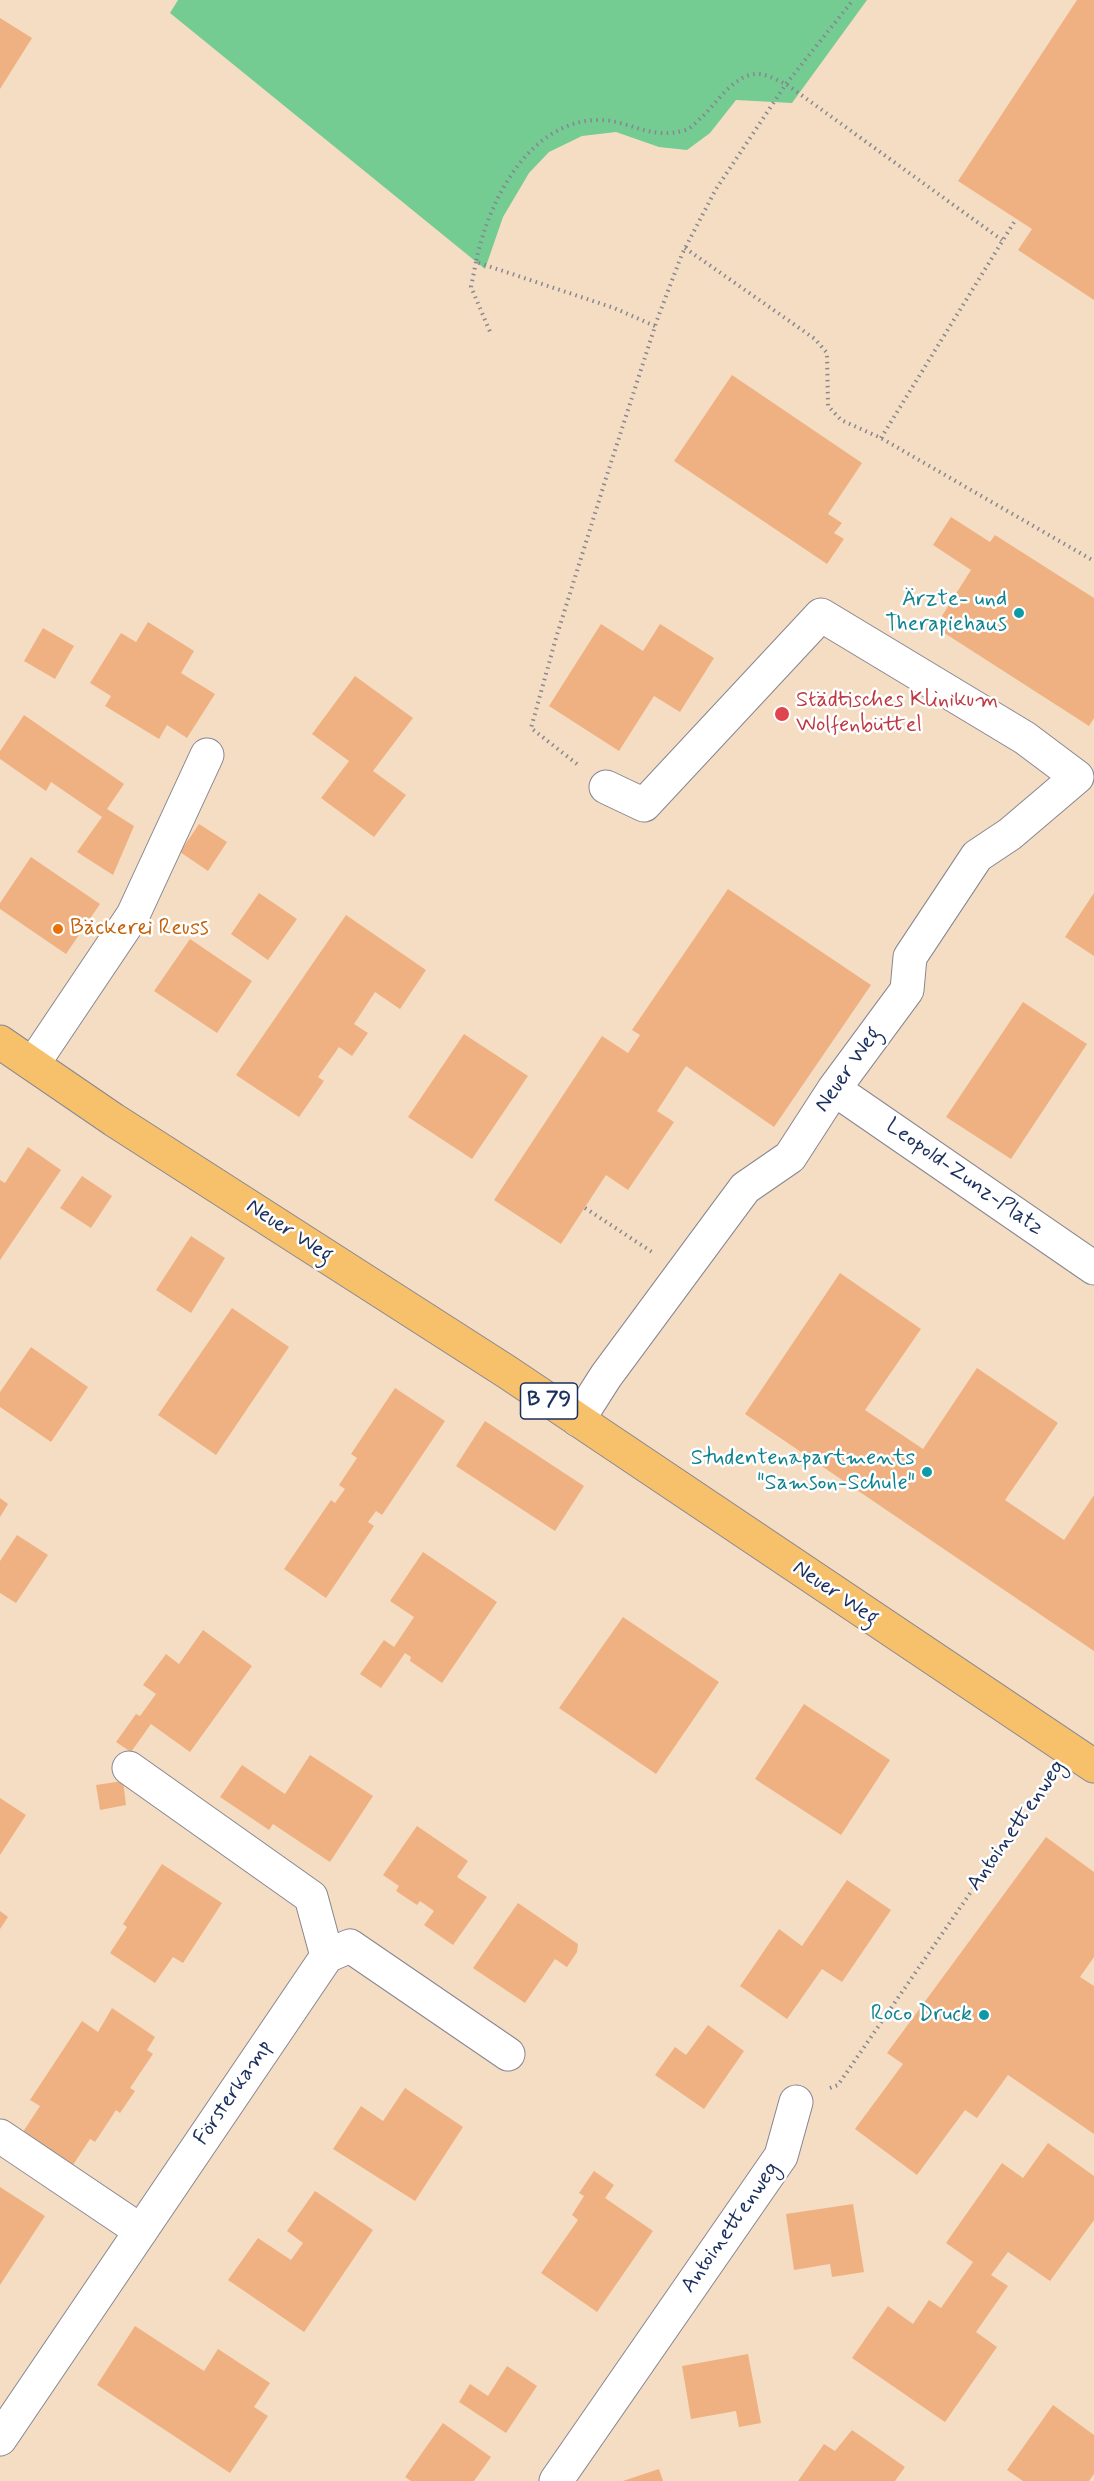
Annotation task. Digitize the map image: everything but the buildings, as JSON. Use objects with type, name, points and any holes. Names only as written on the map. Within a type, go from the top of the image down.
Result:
[{"type":"main road","name":"Neuer Weg","points":[[0,1042],[578,1420],[1082,1758]]},
{"type":"street","name":"Neuer Weg","points":[[578,1420],[606,1376],[745,1188],[790,1157],[834,1089],[907,990],[910,957],[977,856],[1085,780],[1025,738],[821,615],[644,805],[606,787]]},
{"type":"street","points":[[33,1064],[134,915],[207,755]]},
{"type":"street","name":"Leopold-Zunz-Platz","points":[[834,1089],[1094,1268]]},
{"type":"street","points":[[129,1768],[311,1896],[327,1956],[350,1946],[508,2054]]},
{"type":"street","name":"Försterkamp","points":[[0,2439],[327,1956]]},
{"type":"street","name":"Antoinettenweg","points":[[556,2481],[781,2156],[796,2102]]},
{"type":"street","points":[[0,2136],[141,2230]]},
{"type":"path","points":[[606,787],[531,728],[556,638],[655,326],[685,248],[716,189],[786,84],[853,0]]},
{"type":"path","points":[[491,334],[471,287],[480,243],[506,182],[531,148],[560,128],[598,120],[665,135],[689,129],[736,81],[760,74],[786,84],[1002,240]]},
{"type":"path","points":[[881,438],[1016,219]]},
{"type":"path","points":[[685,248],[815,339],[827,353],[828,406],[841,420],[881,438],[1094,561]]},
{"type":"path","points":[[476,262],[614,308],[655,326]]},
{"type":"path","points":[[585,1208],[682,1272]]},
{"type":"path","name":"Antoinettenweg","points":[[796,2102],[838,2085],[1082,1758]]},
{"type":"green space","points":[[178,0],[867,0],[792,103],[736,100],[710,133],[687,150],[659,147],[616,132],[582,136],[549,152],[529,173],[503,217],[485,269],[170,13]]},
{"type":"place","name":"Ärzte- und Therapiehaus","points":[[1019,613]]},
{"type":"place","name":"Städtisches Klinikum Wolfenbüttel","points":[[782,714]]},
{"type":"place","name":"Bäckerei Reuss","points":[[58,929]]},
{"type":"place","name":"Studentenapartments \"Samson-Schule\"","points":[[927,1472]]},
{"type":"place","name":"Roco Druck","points":[[984,2015]]}]
